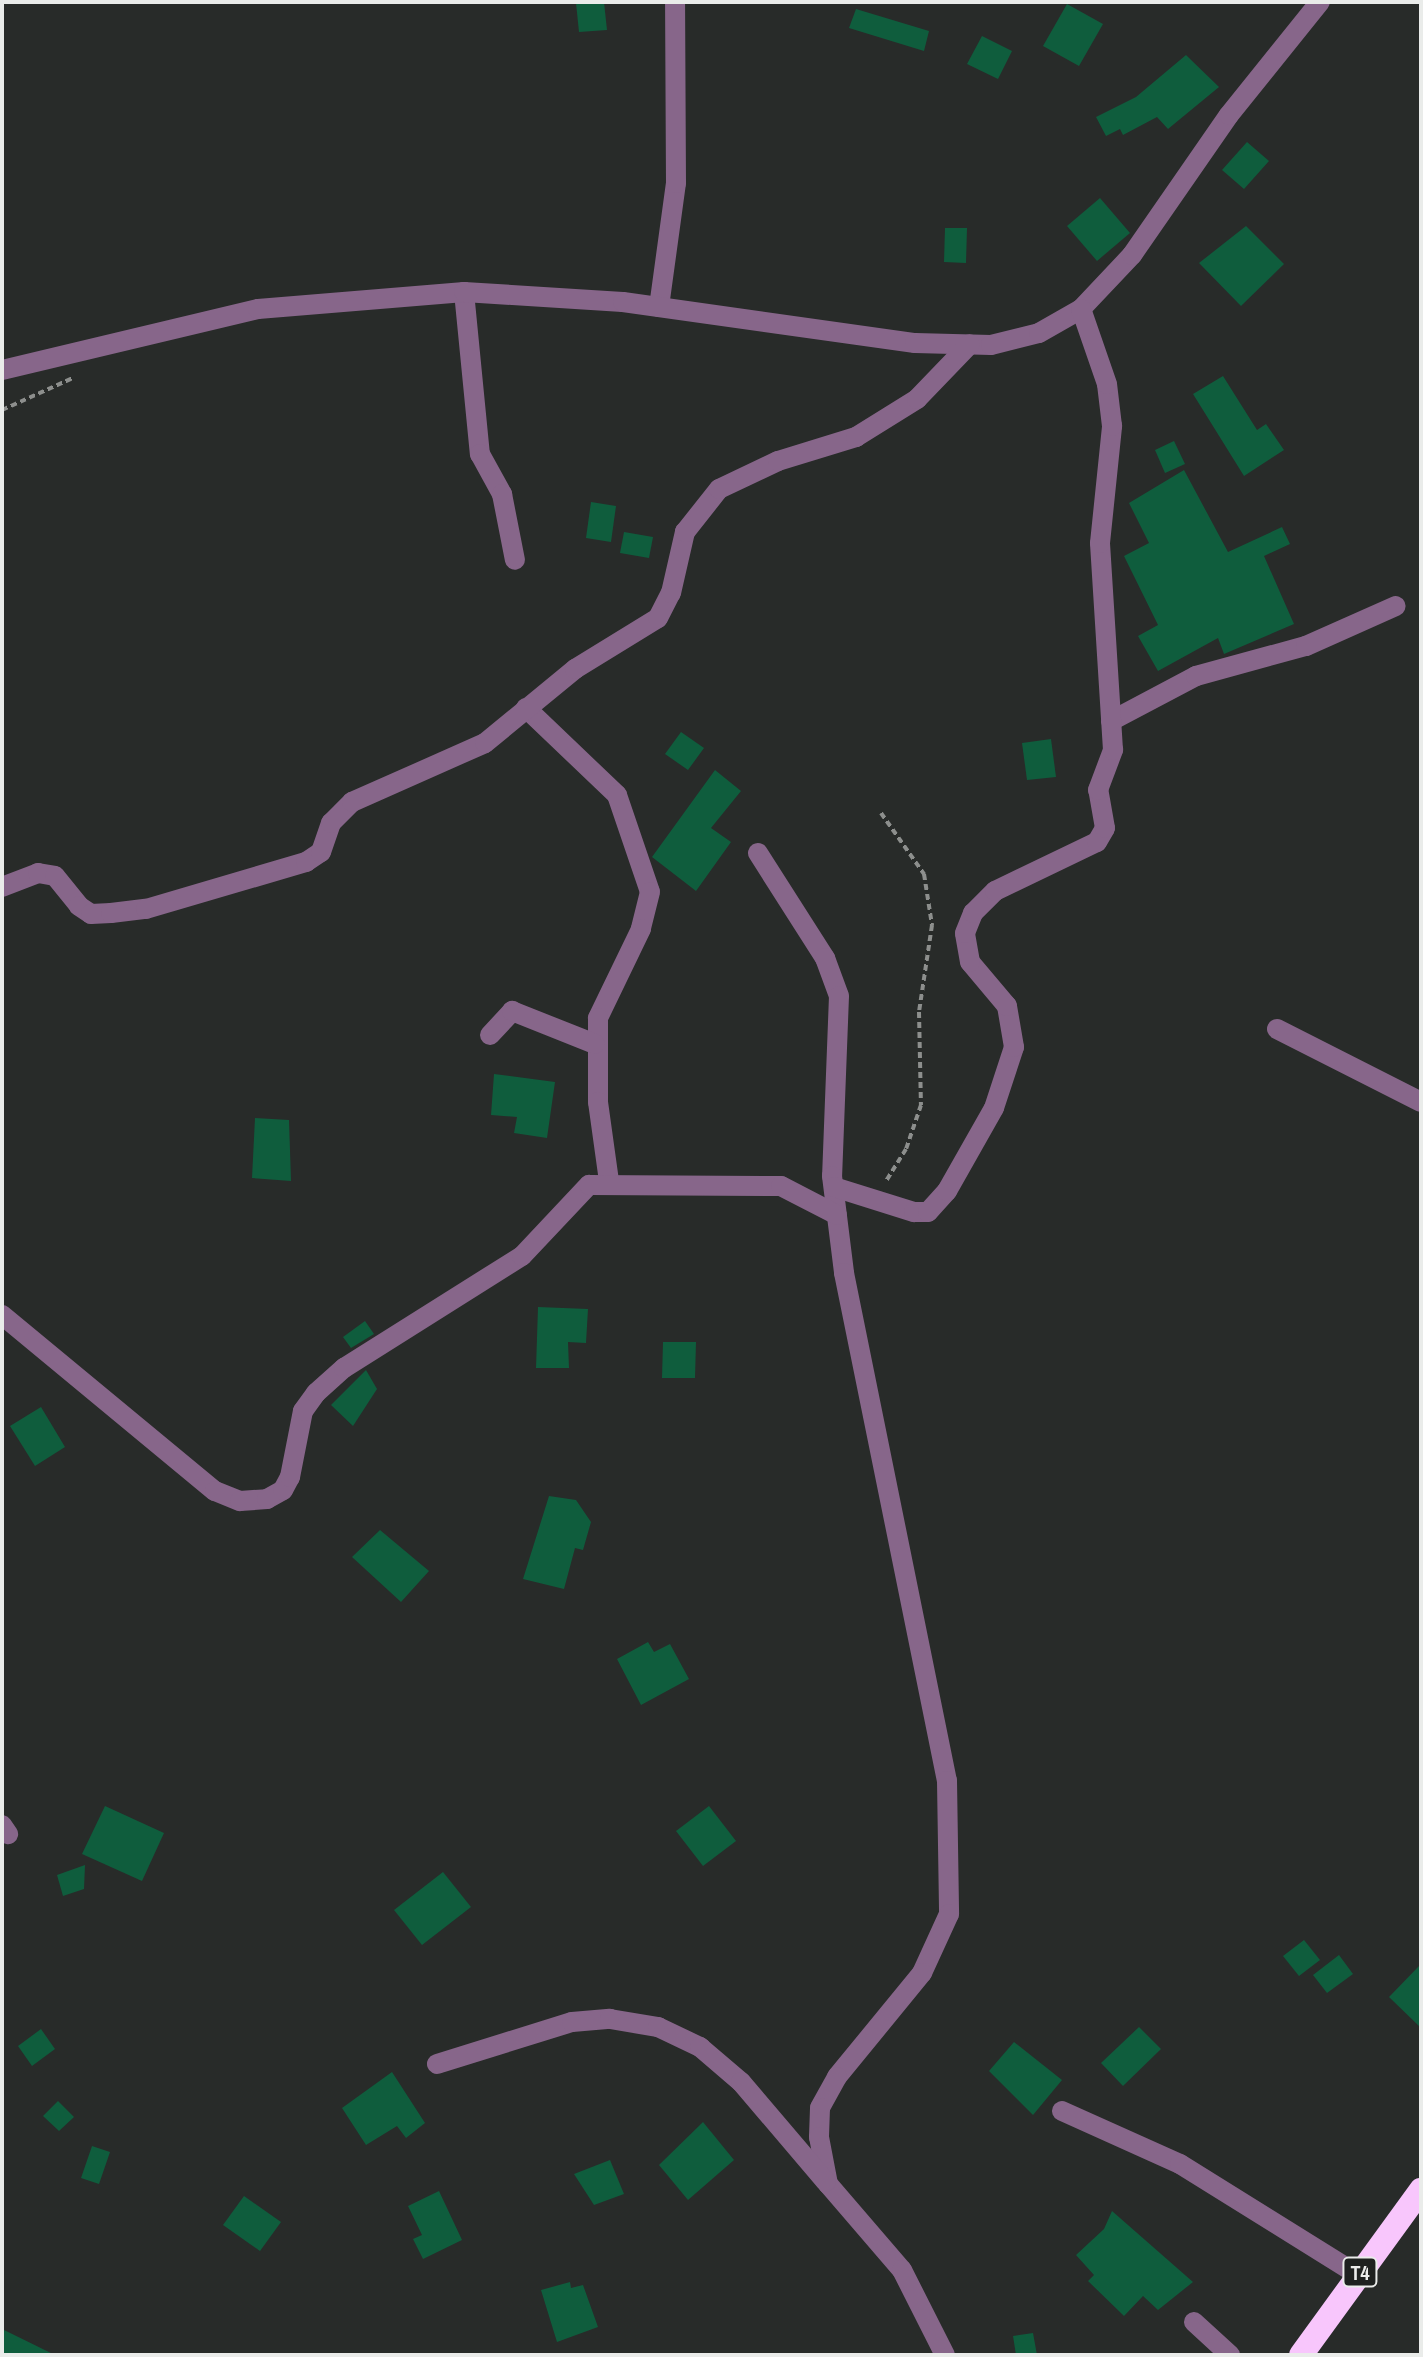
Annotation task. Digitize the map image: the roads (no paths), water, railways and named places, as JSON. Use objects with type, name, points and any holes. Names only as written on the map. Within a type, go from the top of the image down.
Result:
[{"type":"highway","name":"T4","points":[[1301,2355],[1421,2190]]},
{"type":"street","points":[[659,307],[676,183],[675,2]]},
{"type":"street","points":[[2,370],[258,309],[464,292],[659,307],[847,335],[970,344],[1039,333],[1081,309],[1132,255],[1229,115],[1320,2]]},
{"type":"street","points":[[464,292],[480,454],[502,494],[515,560]]},
{"type":"street","points":[[834,1187],[928,1212],[959,1173],[994,1108],[1014,1047],[1012,1025],[1000,992],[970,962],[965,933],[973,913],[995,891],[1097,842],[1105,828],[1098,790],[1111,764],[1111,721],[1100,591],[1112,426],[1107,384],[1081,309]]},
{"type":"street","points":[[2,887],[38,873],[55,876],[79,906],[91,914],[111,913],[146,909],[306,862],[321,852],[331,823],[352,802],[485,743],[575,669],[658,618],[671,593],[685,532],[719,489],[778,461],[856,437],[917,399],[970,344]]},
{"type":"street","points":[[1111,721],[1196,676],[1306,646],[1396,606]]},
{"type":"street","points":[[526,708],[617,795],[650,892],[641,929],[598,1018],[595,1044],[609,1181]]},
{"type":"street","points":[[758,853],[825,958],[839,996],[834,1187],[837,1215],[947,1781],[949,1914],[922,1973],[837,2077],[820,2108],[828,2184]]},
{"type":"street","points":[[490,1035],[512,1011],[595,1044]]},
{"type":"street","points":[[1277,1029],[1421,1102]]},
{"type":"street","points":[[2,1315],[157,1437],[215,1491],[240,1501],[267,1499],[283,1490],[290,1477],[303,1411],[330,1380],[522,1256],[577,1192],[609,1181],[661,1188],[781,1186],[837,1215]]},
{"type":"street","points":[[437,2064],[572,2022],[610,2019],[658,2027],[700,2047],[741,2082],[902,2270],[945,2355]]},
{"type":"street","points":[[1062,2111],[1190,2169],[1358,2275]]},
{"type":"street","points":[[1194,2322],[1230,2355]]}]
